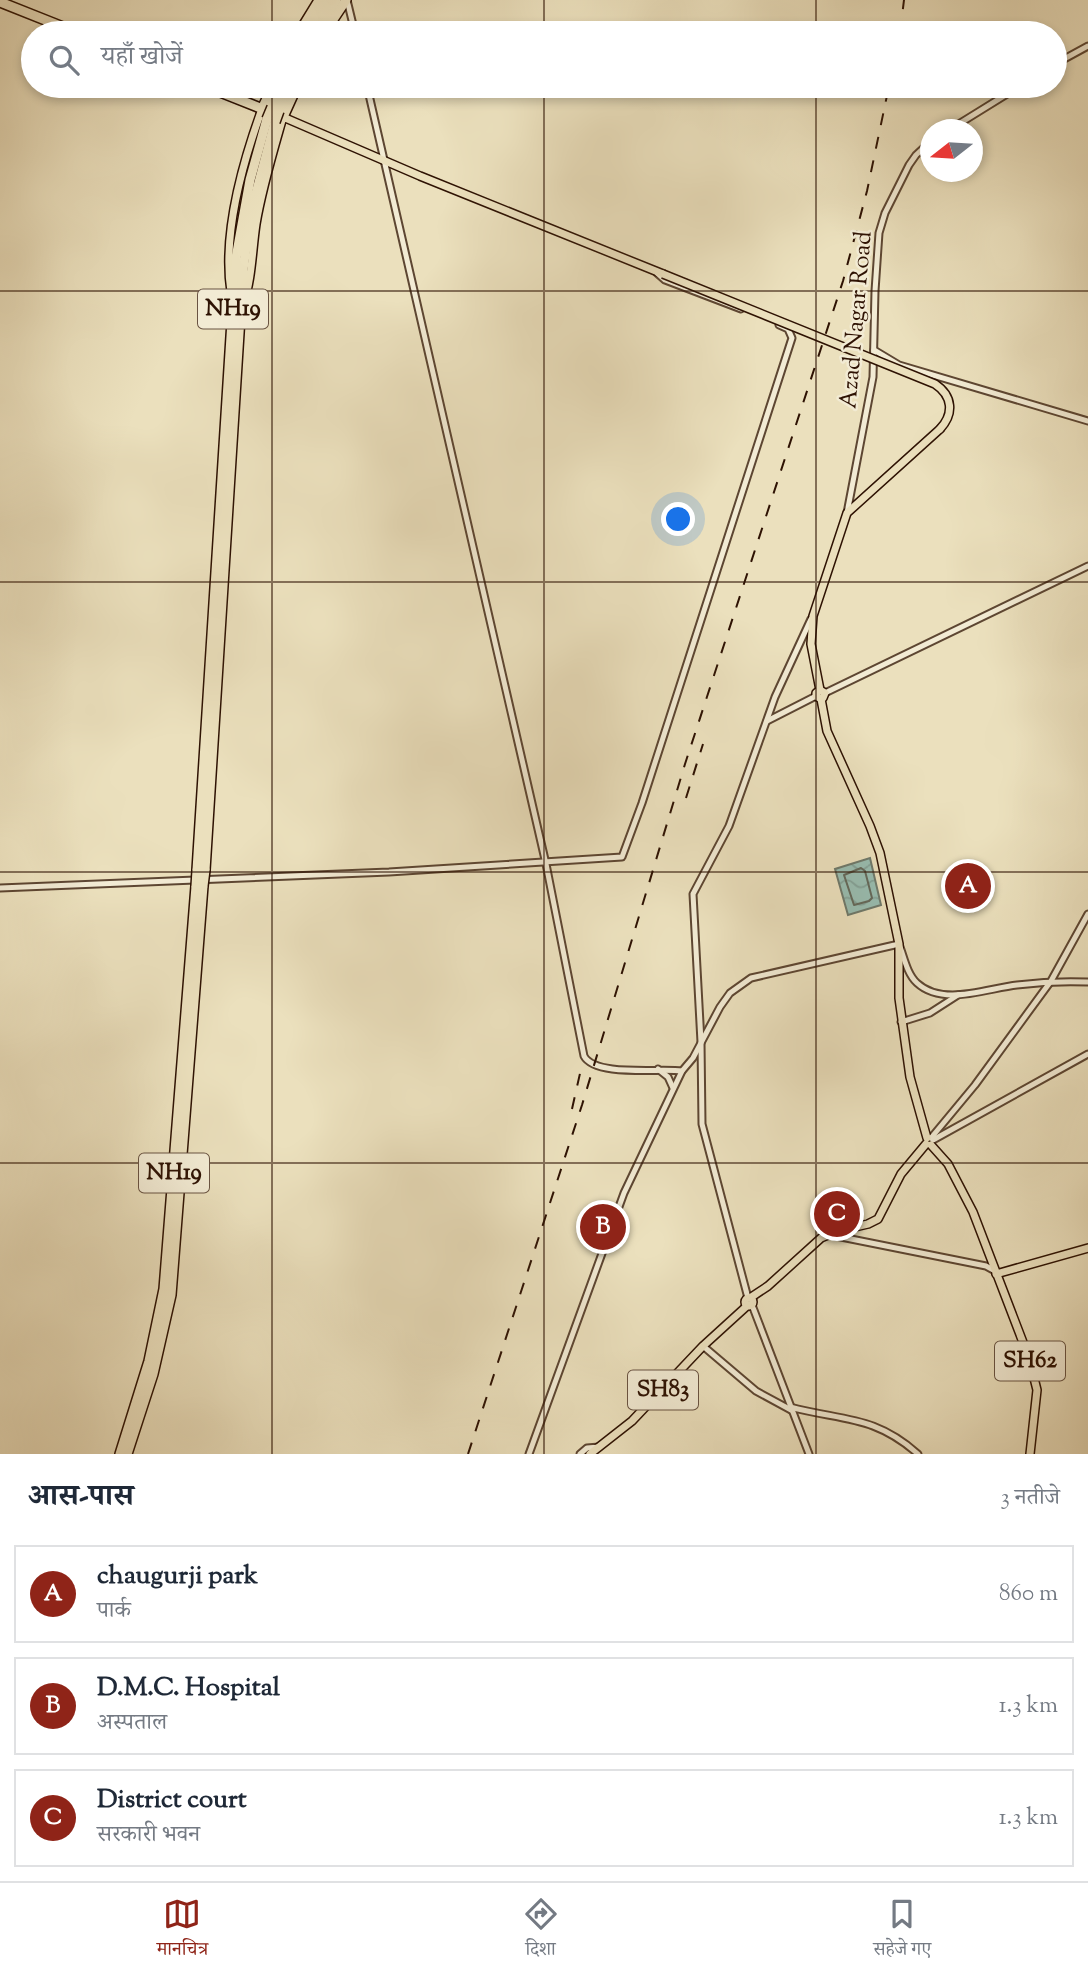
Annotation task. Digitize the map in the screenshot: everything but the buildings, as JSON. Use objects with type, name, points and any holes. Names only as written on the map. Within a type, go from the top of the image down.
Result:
[{"type":"highway","points":[[307,21],[320,0]]},
{"type":"highway","points":[[314,21],[327,0]]},
{"type":"highway","points":[[323,21],[336,0]]},
{"type":"highway","points":[[332,21],[346,0]]},
{"type":"highway","points":[[0,2],[48,21]]},
{"type":"highway","points":[[234,98],[273,114]]},
{"type":"highway","points":[[273,98],[273,114]]},
{"type":"highway","name":"NH19","points":[[127,1454],[153,1374],[171,1295],[224,502],[239,319],[250,216],[278,98]]},
{"type":"highway","name":"NH19","points":[[224,502],[239,232],[250,180],[273,114],[282,98]]},
{"type":"highway","points":[[273,114],[287,98]]},
{"type":"highway","name":"NH19","points":[[120,1454],[149,1361],[164,1289],[200,886]]},
{"type":"main road","points":[[273,114],[936,384],[947,395],[950,403],[947,421],[848,513],[813,616],[811,644],[827,731],[880,853],[899,944],[901,1022],[914,1091],[929,1141]]},
{"type":"main road","name":"SH83","points":[[590,1454],[638,1415],[703,1346],[815,1243],[828,1234],[869,1224],[877,1219],[901,1174],[929,1141]]},
{"type":"main road","name":"SH62","points":[[929,1141],[955,1175],[973,1212],[1036,1384],[1030,1454]]},
{"type":"main road","points":[[995,1272],[1088,1248]]},
{"type":"street","points":[[346,0],[352,21]]},
{"type":"street","points":[[1067,57],[1088,46]]},
{"type":"street","points":[[370,98],[546,863],[587,1061],[612,1070],[682,1071]]},
{"type":"street","points":[[967,119],[1001,98]]},
{"type":"street","name":"Azad Nagar Road","points":[[848,513],[873,377],[879,233],[909,165],[920,151]]},
{"type":"street","points":[[0,888],[546,863],[619,858],[626,852],[792,338],[791,331],[785,327],[665,280],[655,271]]},
{"type":"street","points":[[874,350],[899,365],[1088,421]]},
{"type":"street","points":[[767,721],[1088,566]]},
{"type":"street","points":[[809,1454],[749,1302],[704,1136],[693,894],[729,826],[775,697],[813,616]]},
{"type":"street","points":[[929,1141],[975,1085],[1051,981],[1088,914]]},
{"type":"street","points":[[529,1454],[624,1193],[682,1071],[693,1058],[730,993],[751,978],[899,944],[908,970],[917,983],[932,992],[960,994],[1051,981],[1088,982]]},
{"type":"street","points":[[901,1022],[930,1013],[960,994]]},
{"type":"street","points":[[929,1141],[1088,1054]]},
{"type":"street","points":[[658,1069],[668,1077],[674,1089]]},
{"type":"street","points":[[828,1234],[986,1266],[995,1272]]},
{"type":"street","points":[[703,1346],[756,1391],[791,1409],[878,1427],[899,1438],[918,1454]]},
{"type":"street","points":[[580,1454],[587,1448],[599,1447]]},
{"type":"green space","points":[[973,872],[978,897],[964,899],[959,875]]},
{"type":"water","points":[[870,858],[881,905],[848,915],[835,869]]},
{"type":"railway","points":[[901,21],[904,0]]},
{"type":"railway","points":[[468,1454],[582,1105],[685,764],[843,281],[867,191],[886,98]]},
{"type":"railway","points":[[686,798],[703,744]]},
{"type":"railway","points":[[572,1109],[581,1069]]},
{"type":"place","name":"chaugurji park","points":[[968,886]]},
{"type":"place","name":"District court","points":[[837,1214]]},
{"type":"place","name":"D.M.C. Hospital","points":[[603,1227]]}]
